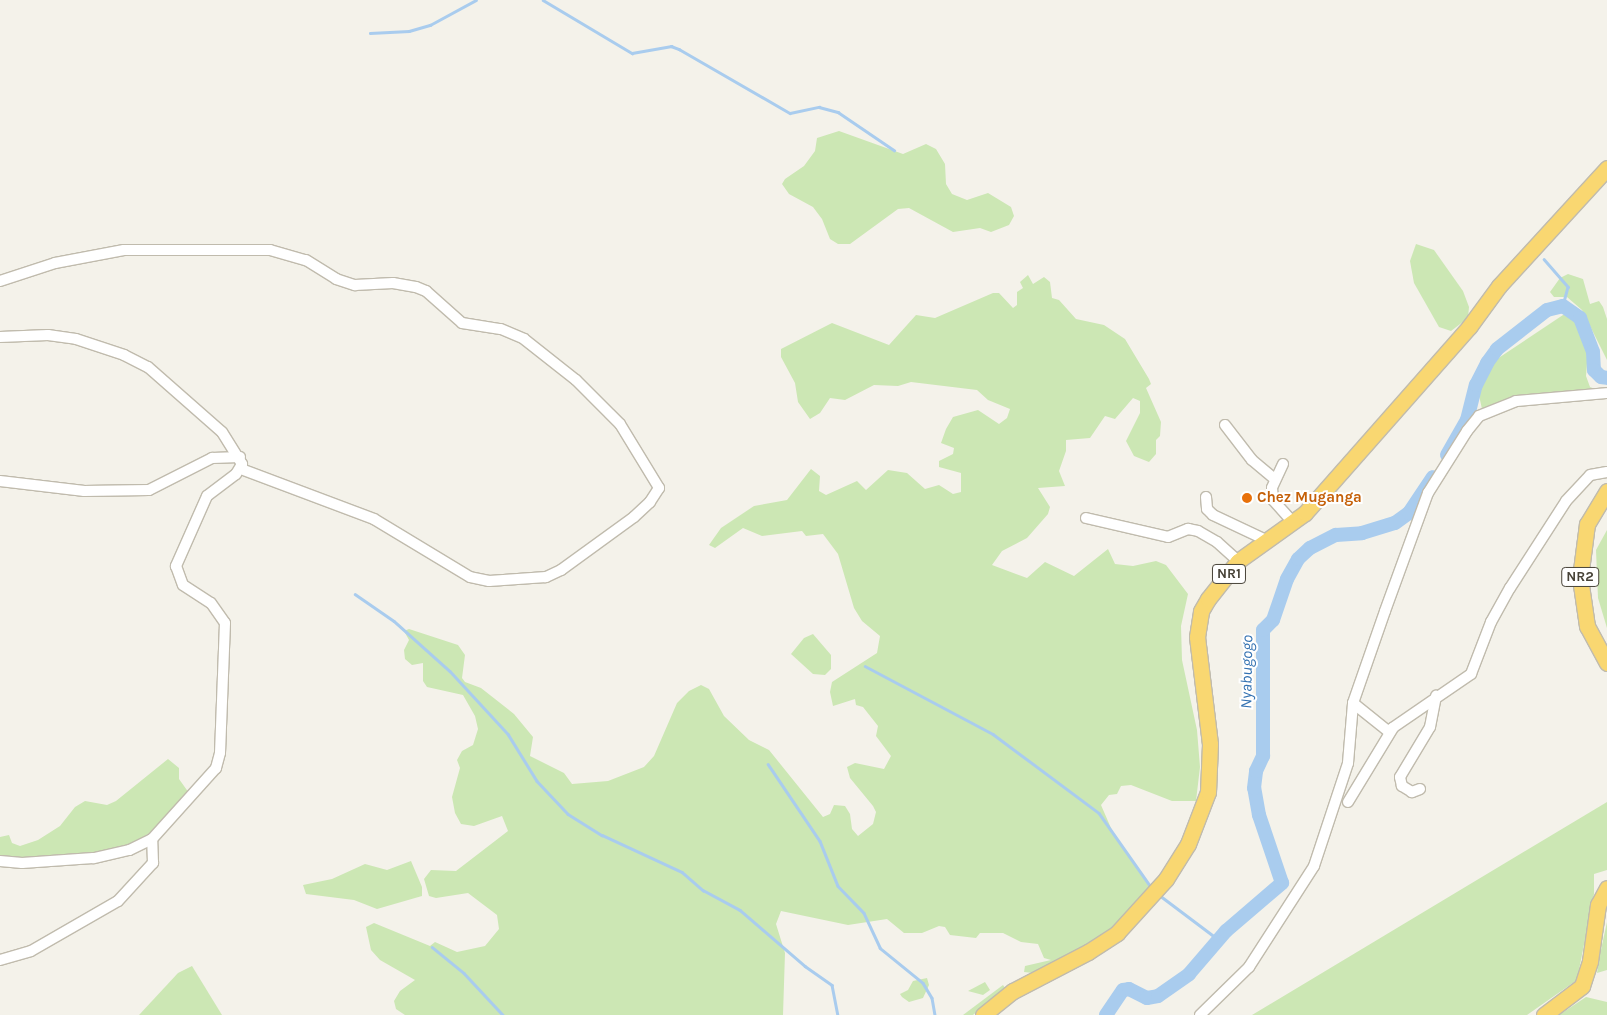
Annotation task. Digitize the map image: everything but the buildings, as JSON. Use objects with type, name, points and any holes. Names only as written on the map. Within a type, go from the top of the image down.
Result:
[{"type":"highway","name":"NR1","points":[[983,1015],[1013,992],[1088,952],[1117,933],[1157,892],[1188,844],[1208,792],[1210,768],[1198,660],[1198,622],[1208,599],[1238,561],[1294,522],[1469,327],[1499,286],[1553,231],[1607,168]]},
{"type":"highway","name":"NR2","points":[[1607,491],[1587,524],[1580,578],[1587,626],[1607,663]]},
{"type":"highway","points":[[1544,1015],[1582,986],[1590,960],[1598,905],[1607,888]]},
{"type":"street","points":[[0,281],[55,262],[124,250],[270,250],[306,260],[336,279],[354,285],[393,283],[416,287],[426,291],[462,323],[501,329],[524,339],[576,380],[620,424],[659,488],[650,502],[634,517],[561,570],[540,578],[489,581],[464,574],[374,519],[241,470]]},
{"type":"street","points":[[0,337],[67,338],[124,355],[148,367],[184,396],[222,432],[240,457],[241,470]]},
{"type":"street","points":[[1200,1015],[1249,967],[1314,866],[1348,763],[1353,703],[1428,493],[1467,431],[1479,416],[1516,401],[1607,393]]},
{"type":"street","points":[[1225,424],[1252,460],[1274,479]]},
{"type":"street","points":[[0,482],[84,491],[149,490],[212,458],[240,457]]},
{"type":"street","points":[[1283,464],[1274,479],[1273,500],[1294,522]]},
{"type":"street","points":[[0,861],[22,863],[93,858],[128,850],[152,839],[216,768],[220,753],[225,623],[211,603],[183,586],[176,566],[207,496],[241,470]]},
{"type":"street","points":[[1348,802],[1393,728],[1436,696],[1465,679],[1474,669],[1491,622],[1510,588],[1574,492],[1590,475],[1607,472]]},
{"type":"street","points":[[1206,496],[1208,509],[1213,515],[1268,541]]},
{"type":"street","points":[[1086,518],[1168,537],[1188,529],[1198,531],[1217,542],[1238,561]]},
{"type":"street","points":[[1420,789],[1412,792],[1402,786],[1400,777],[1430,727],[1436,696]]},
{"type":"street","points":[[1353,703],[1384,730],[1393,728]]},
{"type":"street","points":[[0,960],[32,951],[118,901],[153,863],[152,839]]},
{"type":"green space","points":[[839,131],[903,154],[926,144],[936,149],[945,164],[946,184],[952,194],[967,200],[988,193],[1011,207],[1014,216],[1009,225],[991,232],[980,228],[953,232],[909,208],[898,209],[850,244],[838,244],[830,239],[822,219],[813,207],[789,194],[782,184],[785,179],[804,166],[815,151],[817,138]]},
{"type":"green space","points":[[1416,244],[1434,250],[1463,291],[1469,307],[1468,318],[1451,331],[1439,327],[1414,283],[1410,261]]},
{"type":"green space","points":[[1568,274],[1583,279],[1590,304],[1599,301],[1603,307],[1607,319],[1607,360],[1582,310],[1567,297],[1554,297],[1550,292],[1560,278]]},
{"type":"green space","points":[[1028,275],[1033,284],[1044,277],[1050,282],[1052,298],[1059,300],[1076,319],[1104,325],[1125,339],[1149,379],[1151,384],[1146,388],[1161,422],[1160,436],[1156,440],[1156,454],[1149,462],[1134,456],[1126,441],[1140,413],[1140,401],[1133,398],[1115,419],[1105,416],[1090,438],[1066,440],[1066,451],[1059,471],[1065,486],[1038,488],[1050,507],[1048,514],[1027,538],[1002,551],[992,565],[1027,578],[1045,562],[1074,576],[1108,549],[1115,564],[1133,566],[1156,561],[1166,565],[1188,594],[1181,626],[1182,660],[1197,730],[1200,767],[1196,801],[1172,801],[1131,785],[1121,786],[1117,794],[1109,795],[1101,805],[1114,835],[1148,882],[1149,887],[1132,911],[1105,934],[1033,973],[1024,972],[1025,966],[1051,960],[1044,958],[1038,944],[1021,942],[1003,933],[980,933],[976,938],[950,935],[945,927],[939,926],[922,933],[904,933],[887,919],[848,925],[781,911],[776,924],[785,953],[783,1015],[405,1015],[396,1009],[394,1001],[400,991],[415,980],[380,960],[371,950],[366,927],[374,923],[430,946],[435,942],[457,952],[485,946],[499,929],[497,915],[468,893],[436,898],[429,896],[424,879],[431,870],[456,871],[508,831],[502,816],[474,826],[461,824],[455,813],[452,797],[460,768],[457,760],[462,751],[473,745],[478,729],[475,716],[463,695],[427,687],[423,681],[423,663],[412,665],[405,659],[404,650],[409,640],[404,631],[409,629],[458,645],[465,655],[462,678],[465,682],[481,688],[514,714],[533,737],[530,756],[564,773],[572,784],[608,781],[644,767],[654,756],[677,703],[689,691],[701,685],[709,689],[724,716],[749,740],[769,750],[823,817],[830,814],[834,805],[845,806],[850,814],[852,829],[858,836],[873,824],[876,812],[850,778],[847,767],[855,763],[884,769],[891,756],[876,736],[878,726],[863,707],[856,705],[855,699],[833,706],[830,692],[832,682],[877,653],[880,636],[862,621],[854,608],[838,554],[823,534],[806,536],[802,531],[762,536],[743,528],[715,548],[709,545],[721,528],[754,506],[787,500],[811,469],[820,476],[819,491],[826,495],[857,481],[866,490],[888,470],[907,473],[925,489],[939,485],[953,494],[961,492],[961,473],[939,467],[939,461],[953,454],[954,448],[941,443],[953,417],[978,410],[999,424],[1007,418],[1010,409],[988,400],[977,390],[911,382],[898,386],[874,385],[845,400],[830,398],[820,413],[810,419],[798,402],[795,383],[781,357],[781,349],[832,323],[889,345],[916,315],[935,318],[993,293],[999,293],[1013,308],[1017,305],[1017,292],[1023,288],[1020,282]]},
{"type":"green space","points":[[1563,315],[1570,315],[1580,329],[1588,351],[1586,376],[1590,387],[1600,391],[1488,411],[1482,409],[1478,391],[1494,361]]},
{"type":"green space","points":[[1607,530],[1607,628],[1598,598],[1596,550]]},
{"type":"green space","points":[[813,634],[831,655],[831,669],[825,675],[813,674],[791,654],[804,638]]},
{"type":"green space","points":[[168,759],[179,768],[179,779],[189,793],[151,832],[137,841],[121,849],[102,853],[30,860],[0,858],[0,837],[9,835],[12,843],[20,846],[38,840],[60,826],[75,807],[85,801],[107,805],[116,801]]},
{"type":"green space","points":[[1607,802],[1607,870],[1594,874],[1594,894],[1577,980],[1527,1015],[1252,1015]]},
{"type":"green space","points":[[411,861],[422,887],[422,896],[377,909],[354,900],[306,894],[303,885],[332,879],[365,864],[387,870]]},
{"type":"green space","points":[[1607,922],[1607,970],[1597,973],[1600,954]]},
{"type":"green space","points":[[192,966],[222,1015],[139,1015],[178,973]]},
{"type":"green space","points":[[927,978],[929,985],[923,998],[909,1002],[902,997],[900,994],[908,990],[913,981]]},
{"type":"green space","points":[[985,982],[990,990],[983,995],[968,991]]},
{"type":"green space","points":[[1003,985],[1005,988],[973,1015],[963,1015]]},
{"type":"green space","points":[[1586,997],[1607,1002],[1607,1015],[1559,1015]]},
{"type":"waterway","points":[[370,33],[409,31],[430,25],[476,0]]},
{"type":"waterway","points":[[543,0],[632,53],[671,46],[790,113],[819,107],[838,112],[894,150]]},
{"type":"waterway","points":[[1544,259],[1568,287],[1563,306]]},
{"type":"waterway","name":"Nyabugogo","points":[[1447,455],[1467,420],[1476,385],[1487,363],[1497,349],[1547,310],[1563,306],[1580,318],[1593,352],[1594,370],[1601,377],[1607,378]]},
{"type":"waterway","name":"Nyabugogo","points":[[1106,1015],[1123,990],[1129,989],[1147,998],[1158,996],[1189,974],[1226,931],[1282,883],[1259,815],[1254,788],[1256,771],[1263,756],[1263,630],[1273,620],[1287,579],[1298,559],[1310,548],[1336,535],[1362,533],[1395,523],[1409,513],[1433,477]]},
{"type":"waterway","points":[[355,594],[394,621],[450,671],[508,734],[537,781],[568,814],[602,835],[682,872],[703,890],[740,910],[805,966],[832,985],[838,1015]]},
{"type":"waterway","points":[[865,666],[993,734],[1099,813],[1151,887]]},
{"type":"waterway","points":[[768,764],[820,841],[838,886],[864,913],[880,948],[923,983],[932,998],[935,1015]]},
{"type":"waterway","points":[[1162,897],[1219,940]]},
{"type":"waterway","points":[[432,947],[464,973],[503,1015]]},
{"type":"place","name":"Chez Muganga","points":[[1247,498]]}]
